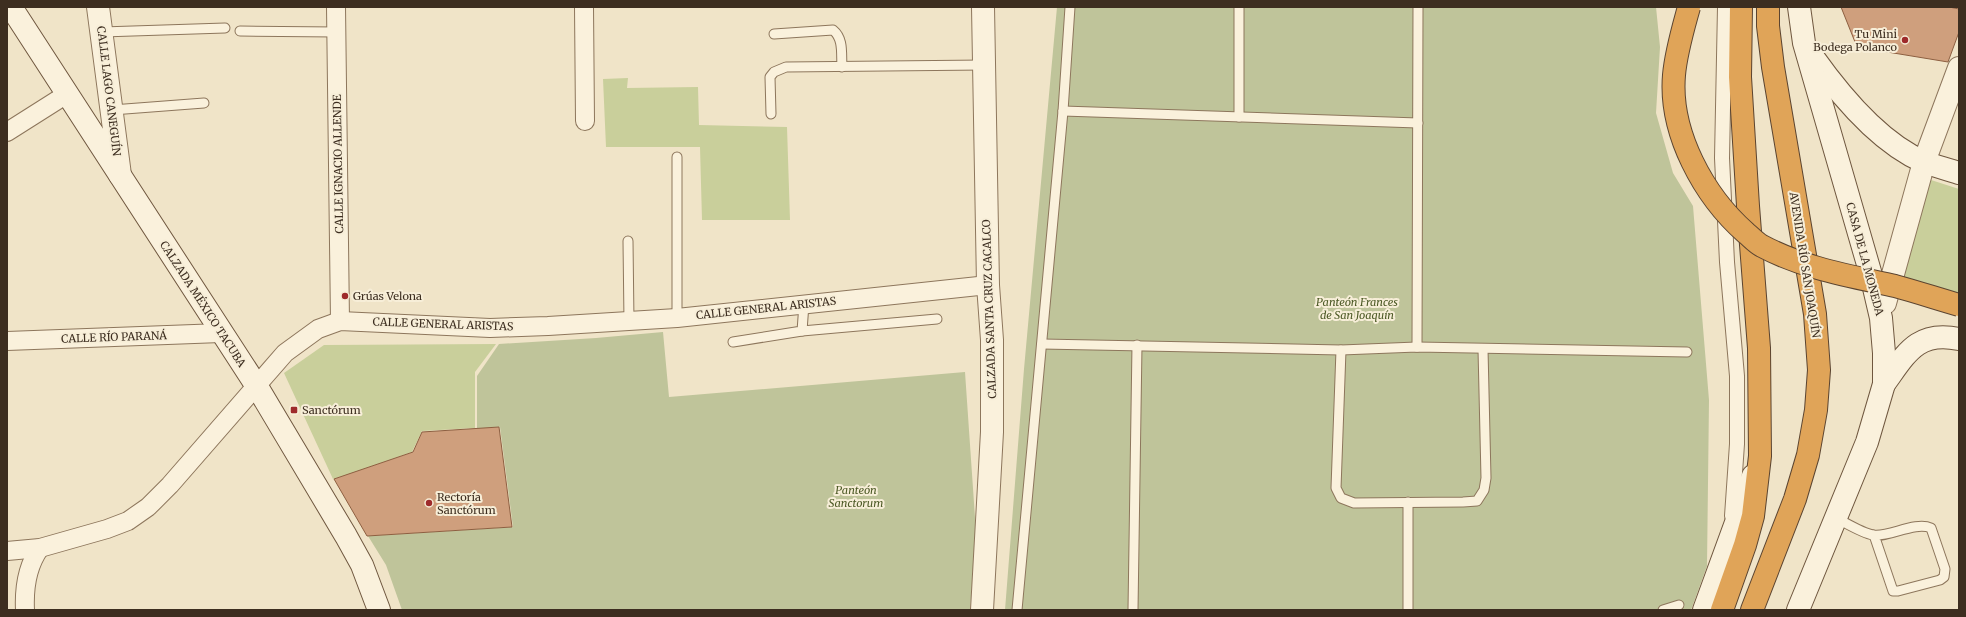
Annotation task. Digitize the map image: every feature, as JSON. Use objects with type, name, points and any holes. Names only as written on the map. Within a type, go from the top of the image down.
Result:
[{"type":"highway","points":[[1689,7],[1681,36],[1674,76],[1676,114],[1687,147],[1707,188],[1729,218],[1760,246],[1794,261],[1897,287],[1959,305]]},
{"type":"highway","points":[[1722,610],[1753,516],[1760,456],[1759,348],[1740,77],[1741,7]]},
{"type":"highway","name":"AVENIDA RÍO SAN JOAQUÍN","points":[[1752,610],[1795,499],[1808,455],[1816,410],[1819,370],[1815,314],[1773,67],[1768,26],[1768,7]]},
{"type":"main road","name":"CALZADA MÉXICO TACUBA","points":[[11,7],[220,333],[256,385],[362,565],[379,610]]},
{"type":"main road","name":"CALLE LAGO CANEGUÍN","points":[[98,7],[120,175]]},
{"type":"main road","name":"CALZADA SANTA CRUZ CACALCO","points":[[982,610],[992,432],[992,340],[988,285],[983,7]]},
{"type":"main road","points":[[1799,7],[1804,43],[1834,86],[1879,132],[1908,153],[1924,162],[1959,173]]},
{"type":"main road","name":"CASA DE LA MONEDA","points":[[1798,610],[1867,442],[1884,384],[1884,352],[1881,318],[1871,276],[1804,43]]},
{"type":"main road","points":[[1881,318],[1924,162],[1959,68]]},
{"type":"main road","points":[[1884,384],[1905,354],[1918,343],[1931,337],[1946,336],[1959,339]]},
{"type":"main road","points":[[1704,610],[1731,541],[1760,456]]},
{"type":"street","name":"CALLE IGNACIO ALLENDE","points":[[336,7],[340,320]]},
{"type":"street","points":[[584,7],[585,121]]},
{"type":"street","points":[[1725,7],[1722,72],[1722,158],[1727,262],[1737,376],[1737,444],[1731,541]]},
{"type":"street","points":[[7,132],[67,94]]},
{"type":"street","name":"CALLE GENERAL ARISTAS","points":[[7,552],[40,548],[108,530],[128,521],[148,507],[170,485],[285,353],[301,339],[318,329],[340,320],[490,328],[630,321],[677,318],[988,285]]},
{"type":"street","name":"CALLE RÍO PARANÁ","points":[[7,341],[220,333]]},
{"type":"street","points":[[25,610],[24,592],[33,557],[40,548]]},
{"type":"street","points":[[7,552],[27,581]]},
{"type":"lane","points":[[1017,610],[1063,111],[1070,7]]},
{"type":"lane","points":[[1239,7],[1239,117]]},
{"type":"lane","points":[[1417,347],[1418,7]]},
{"type":"lane","points":[[102,32],[225,28]]},
{"type":"lane","points":[[774,34],[832,30],[838,34],[841,41],[842,67]]},
{"type":"lane","points":[[240,31],[336,32]]},
{"type":"lane","points":[[771,114],[770,77],[774,72],[786,67],[984,66]]},
{"type":"lane","points":[[112,110],[204,103]]},
{"type":"lane","points":[[1063,111],[1418,123]]},
{"type":"lane","points":[[677,157],[677,318]]},
{"type":"lane","points":[[628,241],[630,321]]},
{"type":"lane","points":[[802,331],[804,304]]},
{"type":"lane","points":[[733,342],[802,331],[937,319]]},
{"type":"lane","points":[[1042,344],[1341,350],[1417,347],[1687,352]]},
{"type":"lane","points":[[1133,610],[1137,345]]},
{"type":"lane","points":[[1341,350],[1336,488],[1341,498],[1354,503],[1477,501],[1484,490],[1486,478],[1482,349]]},
{"type":"lane","points":[[1408,502],[1408,610]]},
{"type":"lane","points":[[1836,518],[1874,535],[1917,527],[1927,526],[1931,528],[1945,569],[1944,577],[1940,580],[1893,591],[1874,535]]},
{"type":"lane","points":[[1663,610],[1679,605]]},
{"type":"green space","name":"Panteón Frances de San Joaquín","points":[[1057,7],[1656,7],[1660,47],[1656,113],[1673,173],[1693,206],[1709,400],[1707,566],[1691,610],[1005,610],[1024,369]]},
{"type":"green space","points":[[628,78],[627,88],[698,87],[699,125],[787,127],[790,220],[702,220],[700,147],[606,147],[603,79]]},
{"type":"green space","points":[[1931,180],[1959,189],[1959,294],[1901,278]]},
{"type":"green space","name":"Panteón Sanctorum","points":[[663,332],[669,397],[965,372],[976,532],[970,610],[402,610],[386,565],[368,536],[513,527],[500,427],[477,429],[477,376],[499,344]]},
{"type":"green space","points":[[496,344],[475,372],[475,428],[422,431],[412,452],[333,479],[284,373],[324,345]]},
{"type":"building","name":"Tu Mini Bodega Polanco","points":[[1841,7],[1949,7],[1959,9],[1959,32],[1948,62],[1857,47]]},
{"type":"building","name":"Rectoría Sanctórum","points":[[499,427],[512,527],[367,536],[334,479],[413,452],[422,432]]},
{"type":"place","name":"Tu Mini Bodega Polanco","points":[[1905,40]]},
{"type":"place","name":"Grúas Velona","points":[[345,296]]},
{"type":"place","name":"Sanctórum","points":[[294,410]]},
{"type":"place","name":"Rectoría Sanctórum","points":[[429,503]]}]
